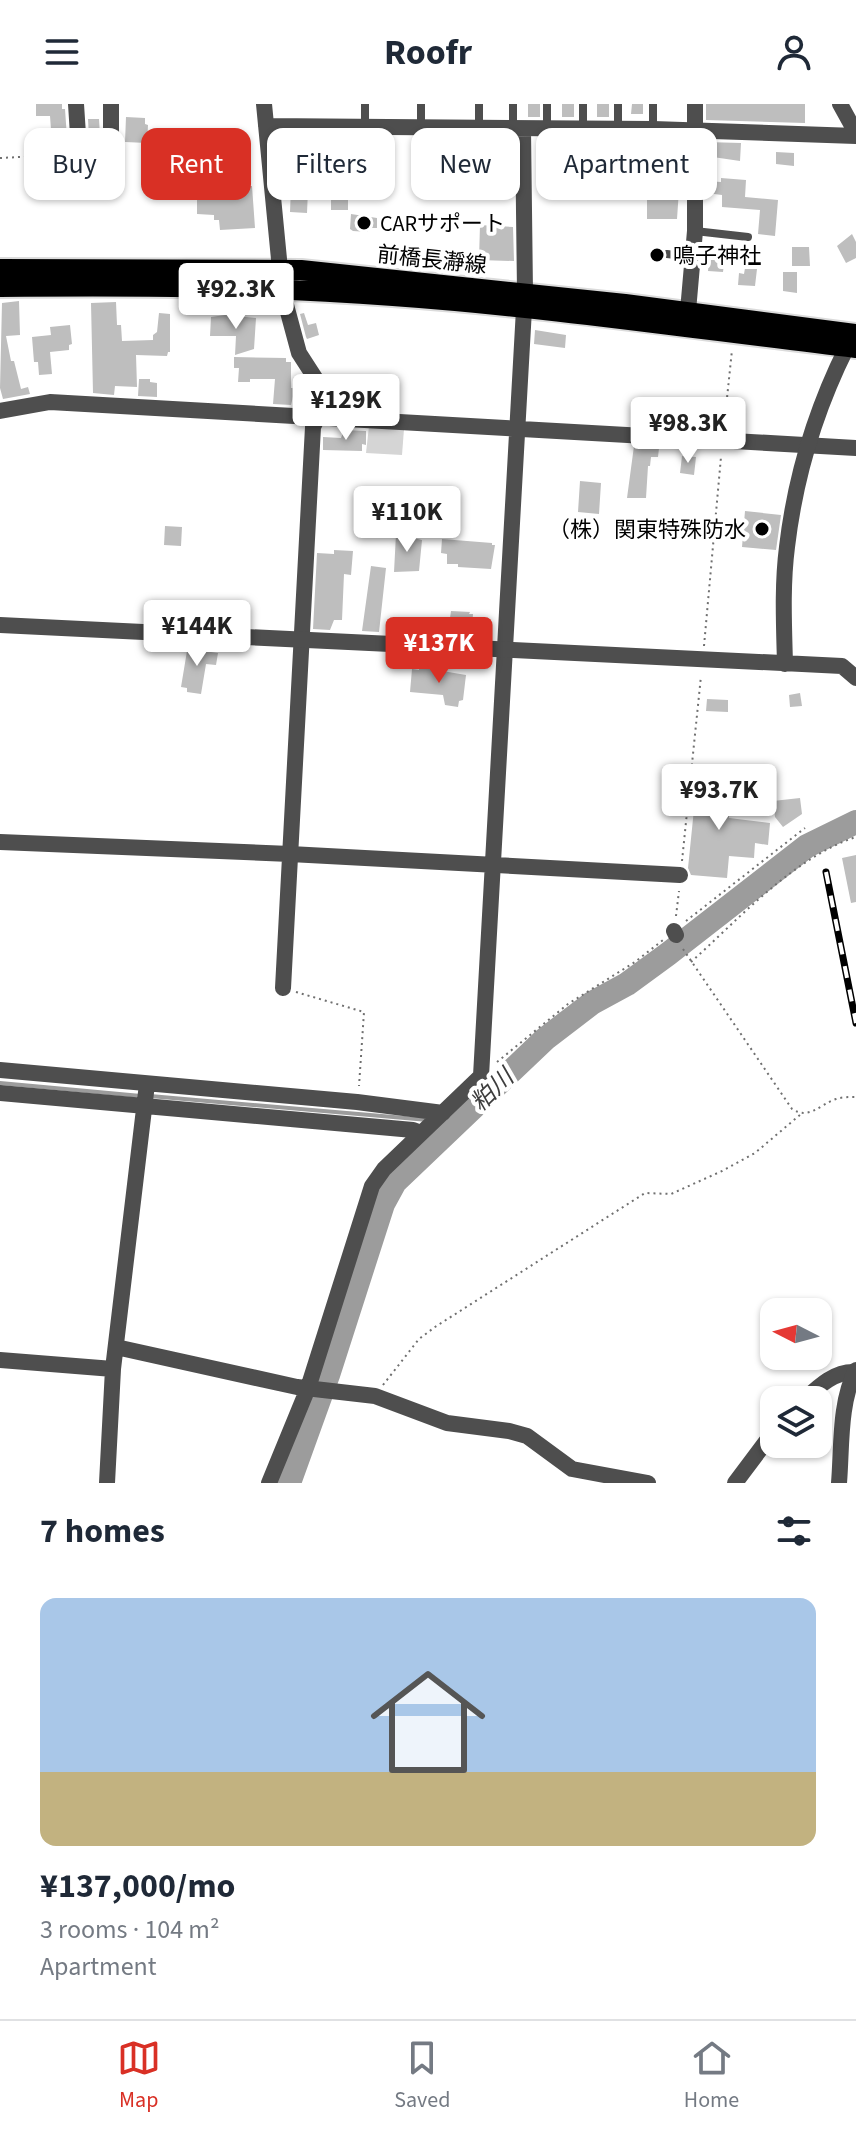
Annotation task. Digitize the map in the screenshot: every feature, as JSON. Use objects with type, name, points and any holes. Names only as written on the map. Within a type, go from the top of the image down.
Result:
[{"type":"main road","name":"前橋長瀞線","points":[[0,269],[281,280],[394,296],[524,300],[688,311],[853,343]]},
{"type":"main road","name":"前橋長瀞線","points":[[0,287],[281,280]]},
{"type":"main road","name":"前橋長瀞線","points":[[524,300],[734,332],[853,343]]},
{"type":"street","points":[[76,104],[78,128]]},
{"type":"street","points":[[111,104],[111,128]]},
{"type":"street","points":[[264,104],[281,280],[299,353],[319,384],[318,417],[313,427],[283,988]]},
{"type":"street","points":[[695,104],[697,128]]},
{"type":"street","points":[[717,131],[856,134],[840,104]]},
{"type":"street","points":[[266,126],[421,128]]},
{"type":"street","points":[[269,1483],[312,1389],[372,1186],[384,1169],[481,1076],[524,300],[520,186]]},
{"type":"street","points":[[688,311],[696,200]]},
{"type":"street","points":[[785,664],[787,549],[792,514],[822,404],[853,343]]},
{"type":"street","points":[[0,411],[50,402],[723,438],[856,448]]},
{"type":"street","points":[[0,625],[842,666],[856,678]]},
{"type":"street","points":[[0,842],[680,875]]},
{"type":"street","points":[[0,1070],[146,1095],[413,1130],[433,1122]]},
{"type":"street","points":[[0,1093],[357,1102],[433,1122]]},
{"type":"street","points":[[107,1483],[113,1369],[146,1095]]},
{"type":"street","points":[[116,1347],[312,1389],[375,1396],[447,1423],[527,1436],[571,1476],[648,1483]]},
{"type":"street","points":[[0,1360],[113,1369]]},
{"type":"street","points":[[820,1386],[832,1376],[856,1371],[845,1406],[839,1483]]},
{"type":"street","points":[[735,1483],[760,1450]]},
{"type":"lane","points":[[365,104],[365,127]]},
{"type":"lane","points":[[421,104],[421,128]]},
{"type":"lane","points":[[470,128],[479,104]]},
{"type":"lane","points":[[513,104],[518,128]]},
{"type":"lane","points":[[547,104],[547,128]]},
{"type":"lane","points":[[583,104],[583,128]]},
{"type":"lane","points":[[618,104],[618,128]]},
{"type":"lane","points":[[653,104],[653,128]]},
{"type":"lane","points":[[695,231],[748,237]]},
{"type":"lane","points":[[667,254],[693,257]]},
{"type":"path","points":[[0,158],[24,156]]},
{"type":"path","points":[[675,933],[734,332]]},
{"type":"path","points":[[481,1076],[568,1004],[675,933],[749,870],[805,828]]},
{"type":"path","points":[[856,837],[828,849],[788,876],[689,961],[792,1109],[807,1114],[833,1100],[856,1097]]},
{"type":"path","points":[[283,988],[364,1012],[357,1102]]},
{"type":"path","points":[[375,1396],[419,1339],[435,1327],[645,1193],[671,1194],[755,1153],[801,1114]]},
{"type":"shaded area","points":[[369,426],[404,429],[402,455],[366,453]]},
{"type":"building","points":[[36,104],[62,104],[66,128],[51,128],[50,116],[36,116]]},
{"type":"building","points":[[528,104],[540,104],[540,117],[528,117]]},
{"type":"building","points":[[562,104],[574,104],[574,117],[562,117]]},
{"type":"building","points":[[597,104],[609,104],[609,117],[597,117]]},
{"type":"building","points":[[632,104],[643,104],[643,114],[631,114]]},
{"type":"building","points":[[706,104],[805,104],[805,123],[706,120]]},
{"type":"building","points":[[126,117],[145,118],[148,128],[141,128],[141,143],[125,142]]},
{"type":"building","points":[[88,119],[99,119],[100,128],[88,128]]},
{"type":"building","points":[[717,142],[741,143],[740,161],[717,158]]},
{"type":"building","points":[[776,152],[794,153],[794,166],[776,164]]},
{"type":"building","points":[[721,178],[746,180],[745,197],[778,200],[775,236],[758,234],[760,210],[722,207],[722,195],[717,194],[717,182],[721,182]]},
{"type":"building","points":[[252,186],[255,228],[220,230],[219,220],[214,220],[214,215],[197,214],[197,200],[251,200]]},
{"type":"building","points":[[290,200],[308,200],[307,213],[290,212]]},
{"type":"building","points":[[331,200],[348,200],[348,210],[331,210]]},
{"type":"building","points":[[647,200],[678,200],[677,219],[647,219]]},
{"type":"building","name":"CARサポート","points":[[351,214],[377,218],[377,228],[368,228],[368,232],[353,231],[350,229]]},
{"type":"building","points":[[480,225],[513,227],[514,261],[479,260]]},
{"type":"building","points":[[852,234],[856,242],[856,258],[846,263],[837,246]]},
{"type":"building","points":[[792,247],[809,247],[810,266],[792,266]]},
{"type":"building","points":[[710,252],[725,254],[723,272],[708,271]]},
{"type":"building","points":[[745,268],[757,269],[755,286],[738,285],[739,273],[744,274]]},
{"type":"building","points":[[783,272],[797,272],[797,293],[783,291]]},
{"type":"building","points":[[19,301],[20,335],[6,336],[21,389],[28,387],[30,394],[3,399],[0,388],[2,303]]},
{"type":"building","points":[[116,302],[117,325],[121,325],[122,341],[153,340],[159,313],[170,314],[170,352],[167,356],[136,355],[137,387],[115,386],[114,395],[93,393],[91,303]]},
{"type":"building","points":[[304,313],[308,325],[316,323],[319,335],[307,339],[300,314]]},
{"type":"building","points":[[211,317],[256,318],[254,349],[235,355],[236,336],[210,336]]},
{"type":"building","points":[[70,325],[72,344],[69,350],[50,352],[52,374],[39,375],[38,362],[34,362],[32,337],[51,335],[50,327]]},
{"type":"building","points":[[535,330],[566,335],[565,348],[534,344]]},
{"type":"building","points":[[234,357],[286,358],[286,362],[291,362],[291,388],[295,388],[291,405],[273,404],[275,379],[238,382],[239,368],[234,368]]},
{"type":"building","points":[[139,379],[157,383],[157,397],[138,396]]},
{"type":"building","points":[[344,430],[366,431],[366,445],[362,444],[362,451],[323,450],[323,437],[341,438]]},
{"type":"building","points":[[634,446],[659,448],[658,457],[651,457],[648,466],[646,498],[627,498]]},
{"type":"building","points":[[682,456],[696,457],[694,475],[680,473]]},
{"type":"building","points":[[580,481],[601,483],[599,514],[578,512]]},
{"type":"building","name":"（株）関東特殊防水","points":[[745,511],[781,515],[776,550],[742,547]]},
{"type":"building","points":[[165,526],[182,527],[181,546],[164,545]]},
{"type":"building","points":[[396,534],[422,540],[419,571],[394,572]]},
{"type":"building","points":[[442,539],[492,543],[495,545],[491,569],[447,564],[447,554],[441,553]]},
{"type":"building","points":[[334,550],[353,551],[351,575],[344,574],[342,620],[334,620],[330,630],[313,629],[317,553],[334,554]]},
{"type":"building","points":[[371,566],[386,568],[379,632],[362,631]]},
{"type":"building","points":[[451,611],[473,614],[472,626],[449,625]]},
{"type":"building","points":[[188,645],[205,646],[204,651],[218,653],[216,665],[206,664],[201,694],[187,692],[187,688],[181,687]]},
{"type":"building","points":[[419,667],[466,675],[463,700],[459,701],[458,707],[445,705],[443,695],[410,692],[412,669],[419,670]]},
{"type":"building","points":[[800,693],[802,706],[790,707],[789,695]]},
{"type":"building","points":[[707,699],[728,700],[728,712],[706,711]]},
{"type":"building","points":[[698,770],[719,772],[716,804],[724,805],[723,812],[729,813],[729,818],[770,823],[768,845],[755,843],[754,858],[729,856],[727,878],[691,875],[688,868]]},
{"type":"building","points":[[800,798],[802,814],[783,827],[775,817],[773,801]]},
{"type":"building","points":[[856,855],[856,902],[851,903],[842,858]]},
{"type":"waterway","name":"粕川","points":[[289,1483],[328,1375],[383,1204],[395,1182],[545,1039],[592,1003],[627,984],[668,954],[807,846],[856,822]]},
{"type":"waterway","points":[[0,1083],[141,1096]]},
{"type":"waterway","points":[[150,1096],[428,1120]]},
{"type":"waterway","points":[[441,1121],[457,1123]]},
{"type":"railway","points":[[826,872],[856,1023]]},
{"type":"place","name":"CARサポート","points":[[364,223]]},
{"type":"place","name":"鳴子神社","points":[[657,255]]},
{"type":"place","name":"（株）関東特殊防水","points":[[762,529]]}]
